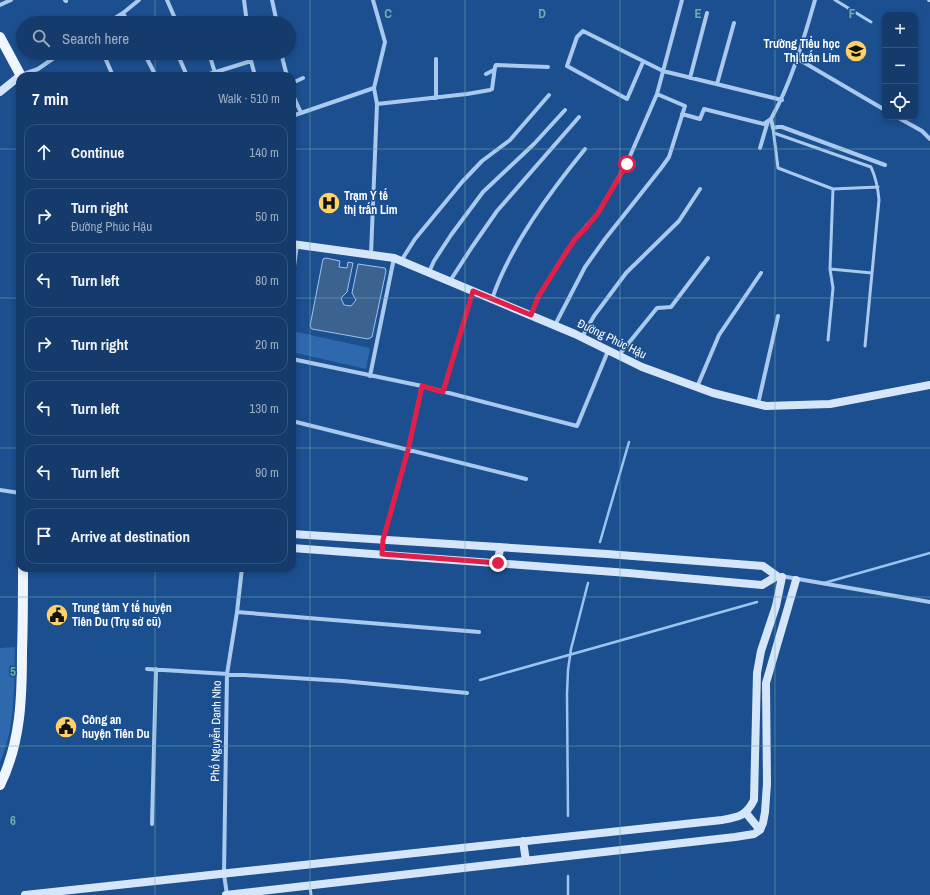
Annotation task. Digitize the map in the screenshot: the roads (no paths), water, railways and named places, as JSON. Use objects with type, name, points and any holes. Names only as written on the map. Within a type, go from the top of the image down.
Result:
[{"type":"main road","points":[[0,36],[19,72]]},
{"type":"main road","points":[[0,785],[11,760],[19,728],[22,689],[23,572]]},
{"type":"street","points":[[0,5],[11,0]]},
{"type":"street","points":[[118,16],[139,0]]},
{"type":"street","points":[[166,0],[174,16]]},
{"type":"street","points":[[244,0],[246,16]]},
{"type":"street","points":[[272,0],[275,16]]},
{"type":"street","points":[[370,254],[378,104],[374,88],[385,42],[373,0]]},
{"type":"street","points":[[531,315],[538,297],[565,254],[575,239],[598,213],[627,164],[656,94],[682,0]]},
{"type":"street","points":[[760,148],[770,120],[782,100],[798,59],[815,0]]},
{"type":"street","points":[[690,78],[707,13]]},
{"type":"street","points":[[717,84],[734,23]]},
{"type":"street","points":[[643,62],[626,99],[567,66],[577,37],[583,31],[663,71],[782,100]]},
{"type":"street","points":[[436,59],[436,98]]},
{"type":"street","points":[[798,59],[882,108]]},
{"type":"street","points":[[31,72],[51,60]]},
{"type":"street","points":[[106,60],[111,72]]},
{"type":"street","points":[[148,60],[154,72]]},
{"type":"street","points":[[180,60],[185,72]]},
{"type":"street","points":[[211,60],[215,72]]},
{"type":"street","points":[[283,60],[285,72]]},
{"type":"street","points":[[218,72],[251,61],[254,72]]},
{"type":"street","points":[[378,104],[491,90],[496,65],[548,67]]},
{"type":"street","points":[[486,74],[494,70]]},
{"type":"street","points":[[296,81],[303,78]]},
{"type":"street","points":[[0,92],[16,80]]},
{"type":"street","points":[[296,115],[374,88]]},
{"type":"street","points":[[555,325],[566,300],[593,256],[613,228],[666,162],[685,106],[656,94]]},
{"type":"street","points":[[370,376],[398,260],[462,182],[482,161],[510,140],[549,95]]},
{"type":"street","points":[[296,102],[301,113]]},
{"type":"street","points":[[682,114],[700,119],[704,109],[764,124],[770,120]]},
{"type":"street","points":[[429,272],[451,236],[483,192],[534,144],[565,110]]},
{"type":"street","points":[[450,282],[472,246],[497,212],[579,117]]},
{"type":"street","points":[[770,120],[773,128],[782,127],[885,165]]},
{"type":"street","points":[[903,120],[922,131],[930,139]]},
{"type":"street","points":[[492,299],[507,263],[522,238],[556,184],[585,149]]},
{"type":"street","points":[[582,337],[594,316],[626,273],[679,221],[700,189]]},
{"type":"street","name":"Đường Phúc Hậu","points":[[296,244],[370,254],[398,260],[555,325],[642,367],[713,393],[766,406],[830,404],[930,385]]},
{"type":"street","points":[[619,356],[657,308],[670,307],[708,258]]},
{"type":"street","points":[[697,387],[719,336],[761,273]]},
{"type":"street","points":[[443,392],[473,291]]},
{"type":"street","points":[[758,404],[778,316]]},
{"type":"street","points":[[296,360],[422,386],[576,426],[608,350]]},
{"type":"street","points":[[382,554],[383,540],[408,450],[422,386]]},
{"type":"street","points":[[296,422],[526,479]]},
{"type":"street","points":[[0,490],[16,492]]},
{"type":"street","points":[[296,534],[764,566],[780,576],[796,580],[930,602]]},
{"type":"street","points":[[498,563],[500,547]]},
{"type":"street","points":[[296,548],[762,585],[780,576]]},
{"type":"street","name":"Phố Nguyễn Danh Nho","points":[[227,895],[224,874],[227,674],[242,572]]},
{"type":"street","points":[[26,895],[722,820],[734,818],[746,813],[750,809],[754,800],[757,673],[761,651],[776,606],[780,576]]},
{"type":"street","points":[[227,895],[735,838],[754,834],[760,830],[765,812],[767,784],[766,683],[796,580]]},
{"type":"street","points":[[237,612],[479,632]]},
{"type":"street","points":[[147,668],[156,670],[343,681],[467,693]]},
{"type":"street","points":[[152,824],[156,670]]},
{"type":"street","points":[[746,813],[760,830]]},
{"type":"street","points":[[523,842],[526,861]]},
{"type":"lane","points":[[835,0],[871,22]]},
{"type":"lane","points":[[773,128],[778,168],[833,189],[878,187]]},
{"type":"lane","points":[[774,133],[871,167],[877,182],[879,200],[865,346]]},
{"type":"lane","points":[[828,340],[833,288],[830,269],[833,189]]},
{"type":"lane","points":[[830,269],[872,273]]},
{"type":"lane","points":[[310,886],[311,895]]},
{"type":"waterway","points":[[600,542],[629,442]]},
{"type":"waterway","points":[[824,583],[930,553]]},
{"type":"waterway","points":[[568,816],[568,670],[571,649],[588,583]]},
{"type":"waterway","points":[[480,680],[757,602]]},
{"type":"waterway","points":[[568,876],[568,895]]},
{"type":"place","name":"Trường Tiểu học Thị trấn Lim","points":[[856,51]]},
{"type":"place","name":"Trạm Y tế thị trấn Lim","points":[[329,203]]},
{"type":"place","name":"Trung tâm Y tế huyện Tiên Du (Trụ sở cũ)","points":[[57,615]]},
{"type":"place","name":"Công an huyện Tiên Du","points":[[66,727]]}]
